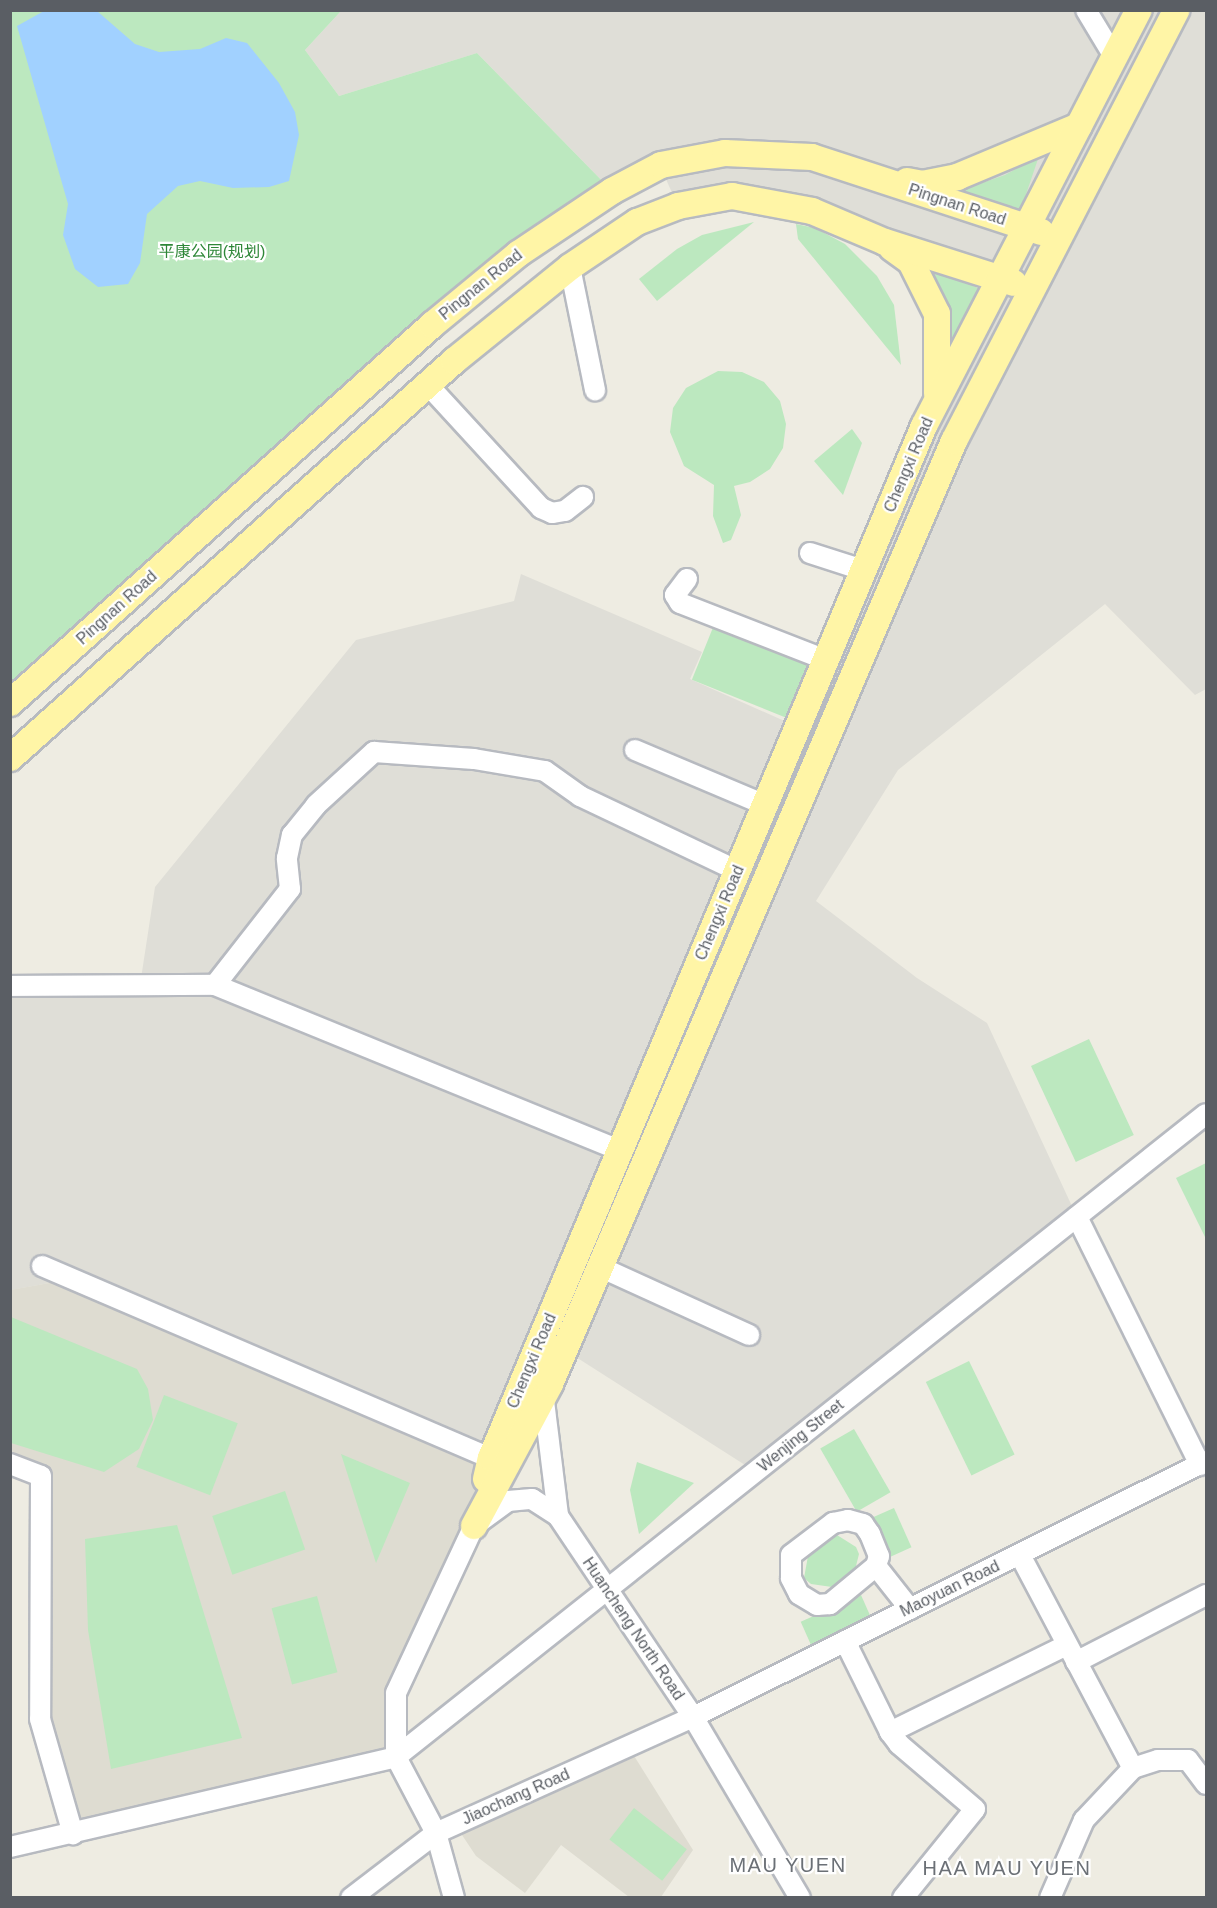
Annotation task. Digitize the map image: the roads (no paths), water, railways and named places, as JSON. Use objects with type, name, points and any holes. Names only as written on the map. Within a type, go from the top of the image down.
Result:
[{"type":"main road","name":"Chengxi Road","points":[[474,1526],[491,1458],[936,404],[1139,10]]},
{"type":"main road","points":[[474,1526],[550,1384],[954,441],[1176,10]]},
{"type":"main road","points":[[864,174],[922,184],[957,177],[1079,126]]},
{"type":"main road","name":"Pingnan Road","points":[[10,703],[432,325],[518,254],[612,191],[660,165],[725,153],[812,157],[1059,237]]},
{"type":"main road","points":[[10,758],[428,385],[570,267],[637,222],[678,206],[732,196],[812,211],[885,242],[1032,289]]},
{"type":"main road","points":[[885,242],[911,262],[937,314],[939,377],[936,404]]},
{"type":"street","points":[[1086,10],[1114,58]]},
{"type":"street","points":[[570,267],[595,390]]},
{"type":"street","points":[[428,385],[541,508],[552,513],[565,511],[583,497]]},
{"type":"street","points":[[810,553],[864,570]]},
{"type":"street","points":[[687,579],[675,595],[680,603],[826,660]]},
{"type":"street","points":[[635,750],[765,805]]},
{"type":"street","points":[[215,985],[291,889],[287,858],[292,835],[316,805],[374,752],[474,759],[545,771],[580,796],[738,871]]},
{"type":"street","points":[[10,986],[215,985],[621,1150]]},
{"type":"street","name":"Wenjing Street","points":[[396,1757],[1206,1114]]},
{"type":"street","points":[[1077,1216],[1203,1463]]},
{"type":"street","points":[[42,1266],[491,1458]]},
{"type":"street","points":[[600,1267],[750,1335]]},
{"type":"street","name":"Huancheng North Road","points":[[543,1336],[544,1410],[558,1516],[693,1717],[800,1898]]},
{"type":"street","name":"Maoyuan Road","points":[[693,1717],[1203,1463]]},
{"type":"street","points":[[10,1464],[40,1476],[40,1719],[74,1834]]},
{"type":"street","points":[[474,1526],[508,1502],[532,1499],[558,1516]]},
{"type":"street","points":[[848,1520],[863,1524],[870,1534],[879,1556],[876,1566],[830,1604],[817,1605],[800,1594],[791,1578],[791,1555],[833,1523],[848,1520]]},
{"type":"street","name":"Chengxi Road","points":[[454,1898],[436,1833],[396,1757],[396,1693],[474,1526]]},
{"type":"street","points":[[1020,1555],[1133,1768]]},
{"type":"street","points":[[876,1566],[910,1609]]},
{"type":"street","points":[[890,1732],[1206,1595]]},
{"type":"street","points":[[845,1641],[890,1732],[899,1744],[975,1809],[903,1898]]},
{"type":"street","name":"Jiaochang Road","points":[[351,1898],[436,1833],[693,1717]]},
{"type":"street","points":[[10,1847],[74,1834],[396,1757]]},
{"type":"street","points":[[1050,1898],[1084,1820],[1133,1768],[1158,1760],[1188,1760],[1206,1784]]},
{"type":"water","points":[[44,11],[97,11],[135,44],[159,52],[200,49],[226,38],[247,43],[279,83],[295,112],[299,135],[289,181],[269,187],[233,188],[200,181],[178,186],[147,214],[140,263],[128,284],[98,287],[75,269],[63,235],[68,204],[17,26]]},
{"type":"district","name":"MAU YUEN","points":[[788,1865]]},
{"type":"district","name":"HAA MAU YUEN","points":[[1007,1868]]},
{"type":"park label","name":"平康公园(规划)","points":[[212,252]]}]
